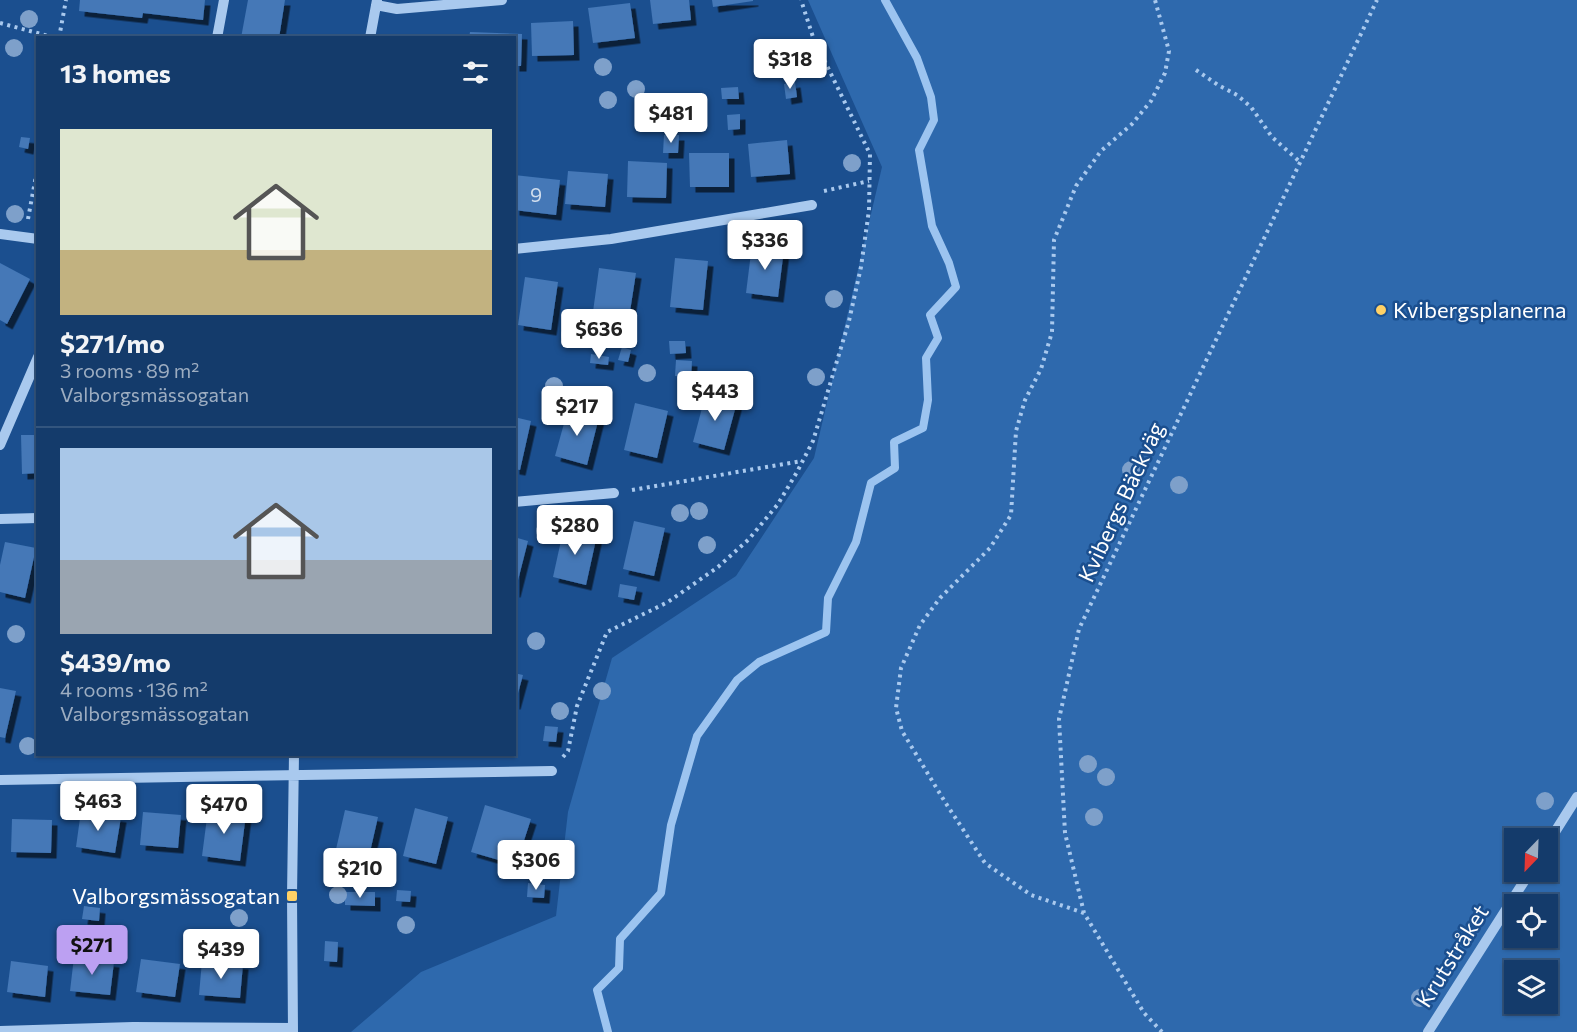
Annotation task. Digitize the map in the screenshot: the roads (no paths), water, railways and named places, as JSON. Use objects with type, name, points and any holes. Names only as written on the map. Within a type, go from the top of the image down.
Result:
[{"type":"street","points":[[217,36],[224,0]]},
{"type":"street","points":[[370,36],[376,3],[397,9],[498,0]]},
{"type":"street","points":[[516,249],[611,239],[812,205]]},
{"type":"street","points":[[0,234],[36,239]]},
{"type":"street","points":[[0,444],[36,362]]},
{"type":"street","points":[[516,502],[614,493]]},
{"type":"street","points":[[0,519],[36,518]]},
{"type":"street","points":[[0,1030],[133,1027],[293,1030],[294,756]]},
{"type":"street","points":[[0,780],[552,771]]},
{"type":"street","points":[[1557,828],[1577,797]]},
{"type":"street","name":"Krutstråket","points":[[1428,1032],[1524,882]]},
{"type":"waterway","points":[[608,1032],[597,990],[619,968],[620,939],[661,893],[671,825],[697,736],[737,680],[759,662],[826,632],[828,598],[856,542],[871,483],[895,468],[894,442],[923,428],[928,400],[926,358],[938,338],[930,315],[956,287],[949,263],[932,226],[919,150],[934,120],[931,97],[917,58],[885,0]]},
{"type":"place","name":"Kvibergsplanerna","points":[[1381,310]]},
{"type":"place","name":"Valborgsmässogatan","points":[[292,896]]}]
